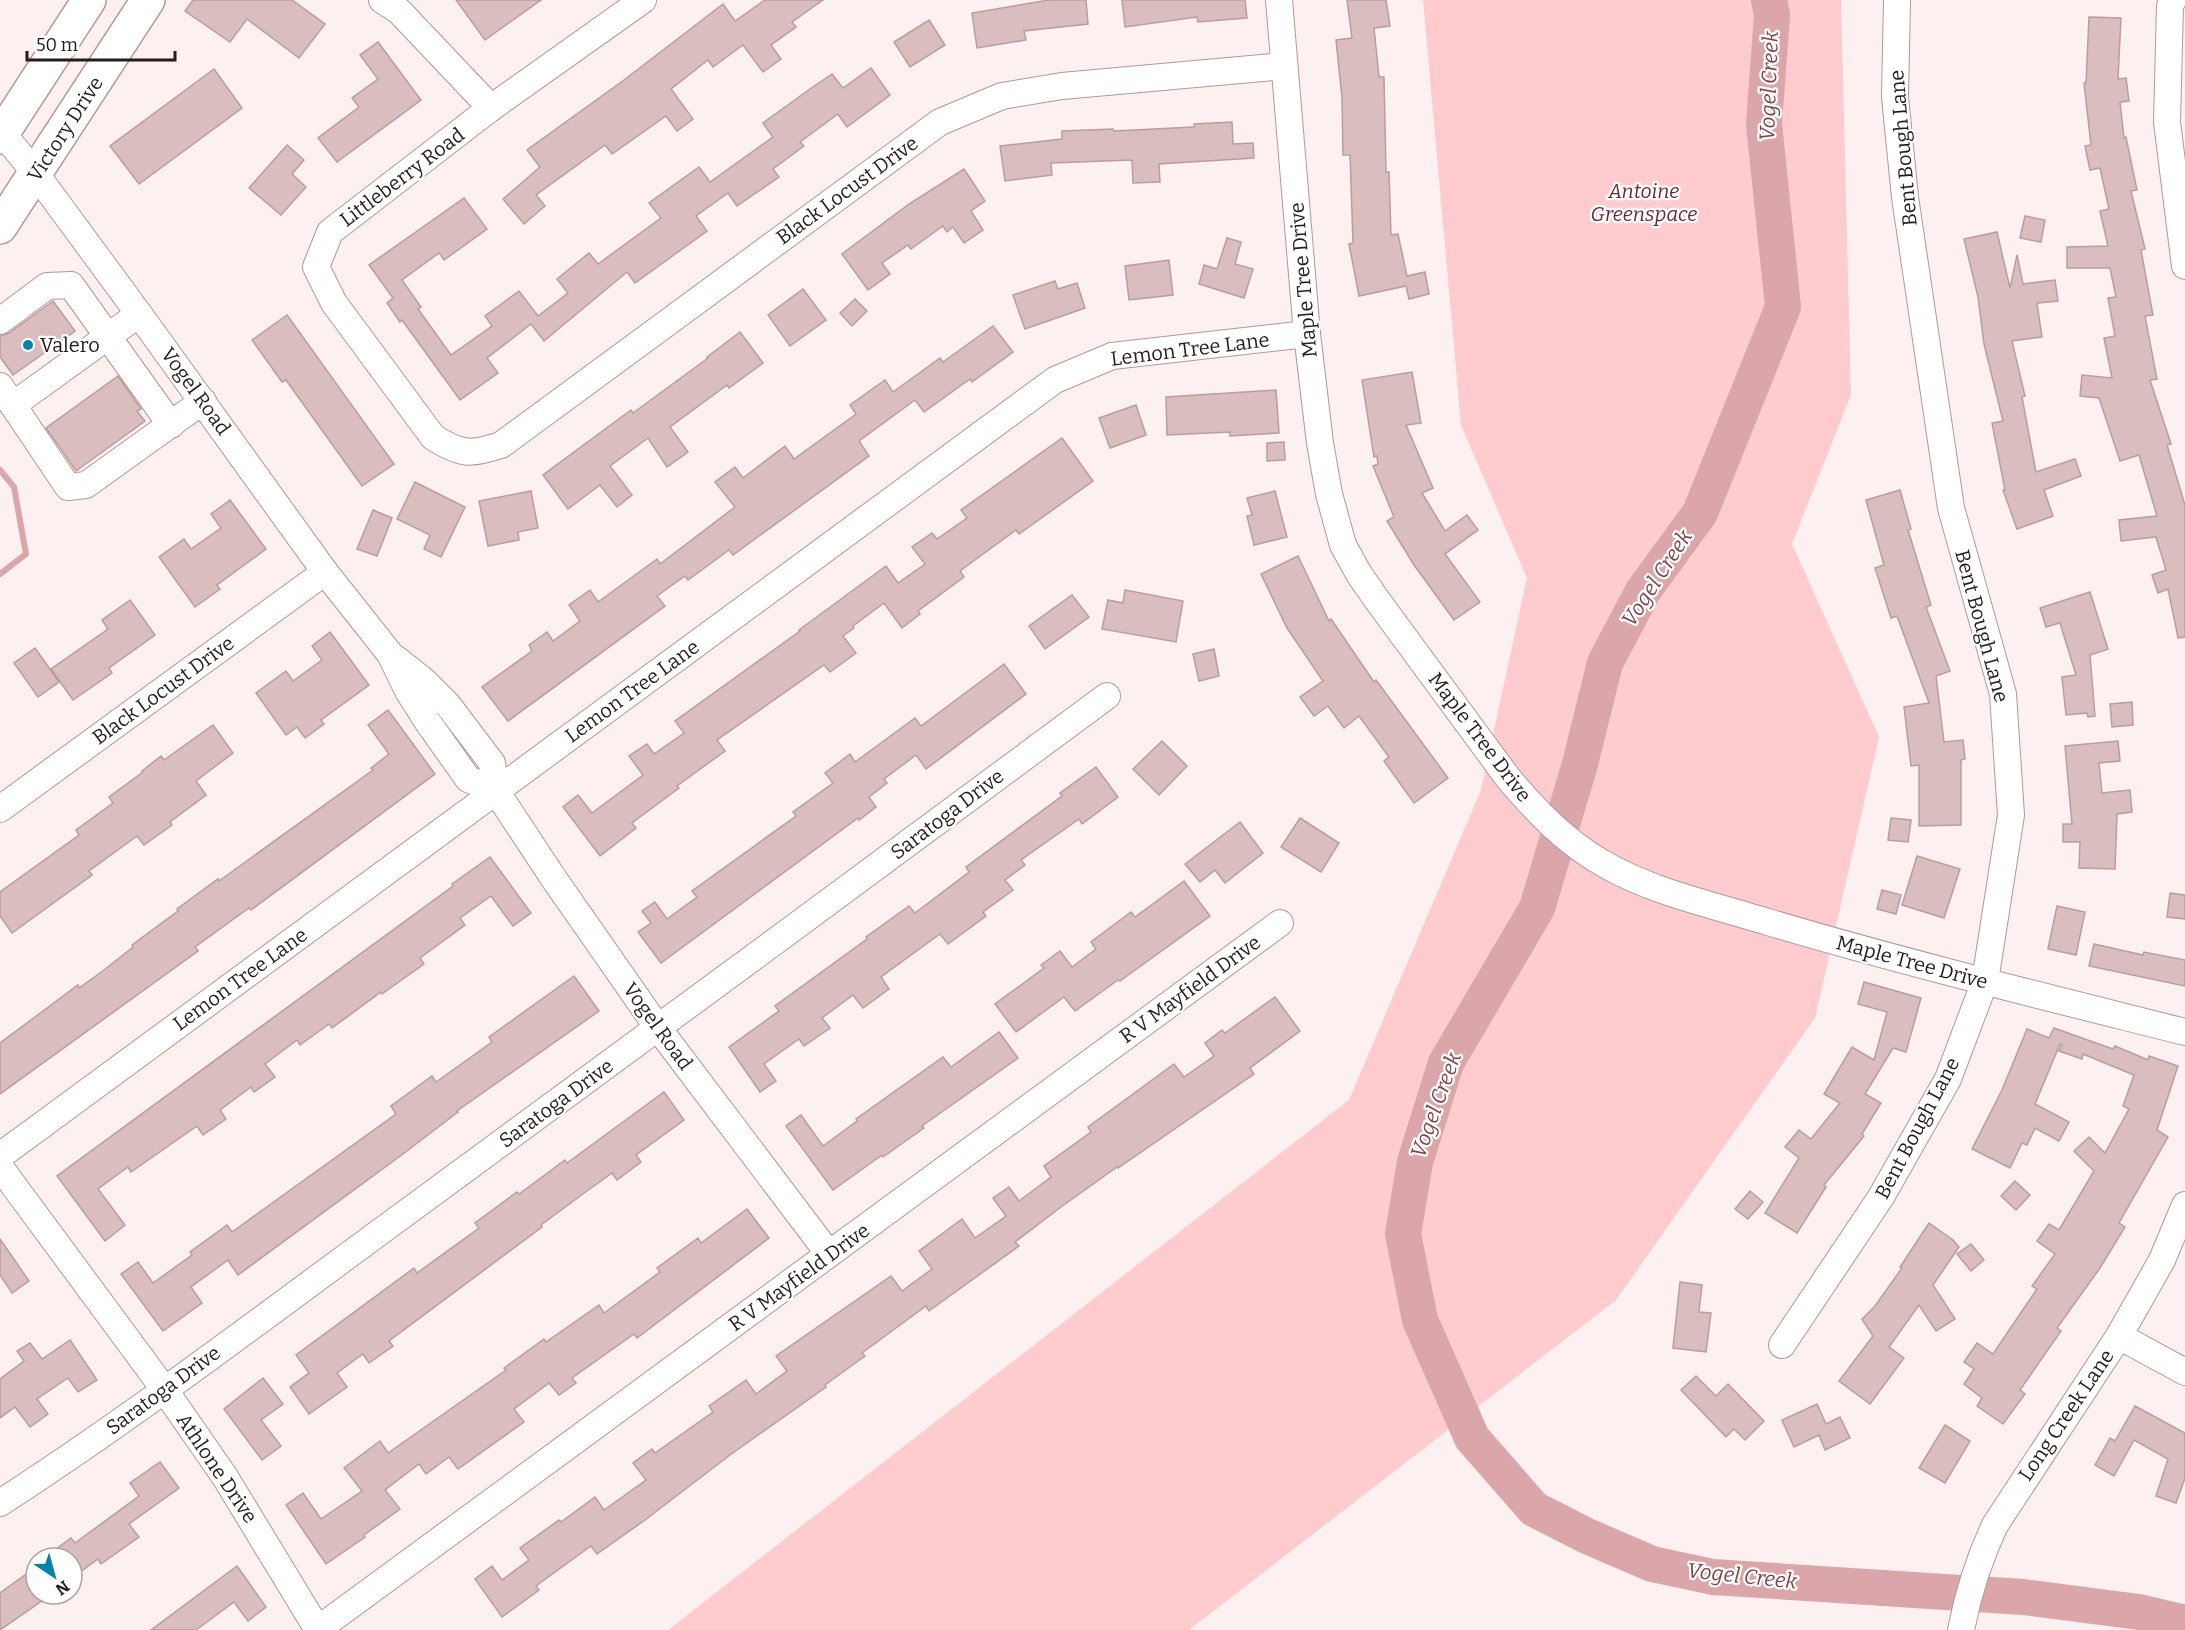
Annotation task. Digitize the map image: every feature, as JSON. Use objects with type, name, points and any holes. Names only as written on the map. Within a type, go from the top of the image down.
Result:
[{"type":"main road","points":[[1,133],[89,0]]},
{"type":"main road","name":"Victory Drive","points":[[0,227],[148,0]]},
{"type":"street","points":[[382,0],[399,11],[491,108]]},
{"type":"street","name":"Littleberry Road","points":[[465,451],[449,448],[433,437],[334,303],[316,267],[330,232],[491,108],[643,0]]},
{"type":"street","name":"Maple Tree Drive","points":[[1279,0],[1307,334],[1320,442],[1329,494],[1343,545],[1365,582],[1508,778],[1531,806],[1552,827],[1591,856],[1626,876],[1661,889],[1822,938],[2185,1032]]},
{"type":"street","name":"Bent Bough Lane","points":[[1782,1345],[1881,1197],[1948,1079],[1985,981],[2011,815],[2003,694],[1951,508],[1905,197],[1895,97],[1897,0]]},
{"type":"street","points":[[2167,2],[2167,122],[2185,266]]},
{"type":"street","name":"Black Locust Drive","points":[[465,451],[475,453],[501,445],[940,122],[1002,96],[1062,86],[1284,66]]},
{"type":"street","name":"Vogel Road","points":[[1,133],[36,174],[325,572],[390,654],[424,681],[448,705],[492,763],[496,791],[552,876],[658,1028],[829,1254]]},
{"type":"street","points":[[4,312],[47,286],[71,285],[171,425]]},
{"type":"street","points":[[139,314],[108,336],[6,395],[68,487],[86,485],[203,401]]},
{"type":"street","name":"Lemon Tree Lane","points":[[0,1156],[1055,380],[1112,356],[1307,334]]},
{"type":"street","name":"Black Locust Drive","points":[[0,809],[325,572]]},
{"type":"street","name":"Saratoga Drive","points":[[0,1503],[64,1461],[164,1389],[1107,696]]},
{"type":"street","name":"R V Mayfield Drive","points":[[318,1630],[1280,923]]},
{"type":"street","name":"Athlone Drive","points":[[0,1167],[164,1389],[231,1486],[318,1630]]},
{"type":"street","name":"Long Creek Lane","points":[[1961,1630],[1966,1604],[1982,1554],[1995,1525],[2119,1336],[2162,1260],[2185,1205]]},
{"type":"street","points":[[2119,1336],[2185,1372]]},
{"type":"green space","name":"Antoine Greenspace","points":[[1423,0],[1841,0],[1851,395],[1792,544],[1879,737],[1815,1018],[1616,1300],[1189,1630],[668,1630],[1349,1100],[1481,790],[1527,578],[1461,425]]},
{"type":"building","points":[[193,0],[292,0],[325,24],[299,58],[247,19],[230,42],[185,11]]},
{"type":"building","points":[[456,0],[541,0],[485,40]]},
{"type":"building","points":[[765,0],[823,0],[792,22],[796,27],[771,45],[781,59],[763,72],[743,45],[713,67],[708,60],[671,89],[693,119],[677,131],[666,116],[612,154],[605,145],[536,195],[545,206],[524,224],[503,199],[540,167],[527,150],[624,80],[723,4],[735,21]]},
{"type":"building","points":[[1049,0],[1086,0],[1088,24],[1024,31],[1026,40],[977,48],[972,13]]},
{"type":"building","points":[[1122,0],[1245,0],[1247,18],[1198,22],[1197,17],[1125,27]]},
{"type":"building","points":[[1347,0],[1386,0],[1390,26],[1374,28],[1379,77],[1384,77],[1386,172],[1389,172],[1391,235],[1398,234],[1407,276],[1425,272],[1429,294],[1409,299],[1406,286],[1359,296],[1349,244],[1353,243],[1350,155],[1343,155],[1342,98],[1336,40],[1352,38]]},
{"type":"building","points":[[2089,17],[2121,18],[2118,79],[2126,78],[2129,101],[2120,102],[2124,138],[2126,137],[2137,190],[2131,191],[2145,249],[2141,250],[2153,315],[2145,316],[2157,379],[2150,380],[2171,444],[2167,445],[2185,505],[2185,637],[2178,638],[2168,589],[2158,593],[2152,575],[2166,570],[2156,537],[2121,541],[2119,520],[2157,516],[2139,455],[2120,461],[2099,398],[2080,396],[2082,375],[2112,378],[2104,338],[2115,336],[2108,298],[2116,297],[2110,268],[2067,268],[2067,247],[2108,246],[2100,211],[2109,209],[2100,168],[2090,170],[2085,146],[2091,145],[2084,83],[2086,83]]},
{"type":"building","points":[[929,20],[945,45],[910,67],[894,42]]},
{"type":"building","points":[[378,42],[421,100],[337,162],[318,138],[359,107],[352,98],[378,79],[360,55]]},
{"type":"building","points":[[871,68],[890,95],[847,127],[838,114],[800,142],[804,146],[773,169],[779,177],[737,206],[728,193],[696,216],[707,231],[635,283],[627,272],[544,341],[531,324],[487,358],[498,373],[460,400],[387,303],[393,298],[369,265],[464,198],[487,229],[444,260],[439,253],[402,280],[421,307],[418,309],[451,355],[492,326],[485,316],[519,291],[538,316],[568,293],[557,279],[589,253],[598,264],[661,218],[649,203],[699,167],[710,182],[773,137],[763,123],[810,89],[832,74],[843,88]]},
{"type":"building","points":[[214,69],[242,108],[139,184],[110,146]]},
{"type":"building","points":[[1232,122],[1233,144],[1253,143],[1254,158],[1159,164],[1160,182],[1133,183],[1132,160],[1051,163],[1052,175],[1005,181],[1000,146],[1062,139],[1062,131],[1194,127],[1194,124]]},
{"type":"building","points":[[287,145],[304,160],[292,174],[306,187],[281,215],[249,188]]},
{"type":"building","points":[[964,169],[985,201],[971,211],[983,230],[964,243],[953,227],[947,232],[943,226],[911,249],[908,245],[882,263],[890,274],[868,290],[842,254],[909,204]]},
{"type":"building","points":[[2025,216],[2045,220],[2041,242],[2020,238]]},
{"type":"building","points":[[1997,232],[2010,288],[2017,255],[2023,284],[2055,280],[2058,301],[2037,303],[2042,337],[2012,341],[2025,396],[2022,397],[2036,472],[2075,459],[2081,476],[2044,490],[2053,516],[2017,529],[2003,490],[2005,490],[1992,423],[2003,421],[1984,344],[1978,297],[1964,239]]},
{"type":"building","points":[[1227,238],[1241,242],[1235,264],[1253,269],[1244,298],[1199,284],[1204,265],[1217,269]]},
{"type":"building","points":[[1169,260],[1173,295],[1129,300],[1125,266]]},
{"type":"building","points":[[1055,281],[1058,289],[1077,283],[1085,308],[1025,329],[1013,295]]},
{"type":"building","points":[[803,289],[826,320],[790,346],[768,315]]},
{"type":"building","points":[[855,299],[867,311],[852,326],[840,313]]},
{"type":"building","name":"Valero","points":[[53,301],[75,331],[13,375],[0,357],[0,336],[9,333]]},
{"type":"building","points":[[287,315],[394,464],[362,486],[286,380],[282,382],[252,340]]},
{"type":"building","points":[[993,326],[1013,352],[972,382],[970,379],[924,412],[915,400],[859,441],[869,456],[733,555],[729,550],[688,580],[685,576],[657,596],[665,606],[508,721],[482,687],[532,651],[529,645],[547,632],[553,641],[580,621],[569,605],[590,590],[598,602],[657,559],[660,564],[735,507],[715,482],[735,467],[743,478],[785,446],[794,459],[856,414],[850,405],[885,380],[893,392],[940,358],[943,362]]},
{"type":"building","points":[[740,332],[763,363],[729,388],[727,385],[670,427],[688,452],[667,467],[648,438],[610,466],[632,495],[617,507],[600,485],[568,509],[543,475],[631,410],[633,413]]},
{"type":"building","points":[[1412,372],[1421,423],[1406,425],[1433,488],[1422,493],[1445,531],[1467,515],[1478,530],[1445,554],[1480,602],[1454,620],[1414,565],[1387,521],[1394,517],[1373,466],[1378,464],[1377,456],[1374,457],[1362,380]]},
{"type":"building","points":[[118,376],[141,409],[137,411],[145,421],[76,471],[46,428]]},
{"type":"building","points":[[1276,390],[1279,433],[1230,436],[1230,432],[1167,435],[1166,397]]},
{"type":"building","points":[[1136,405],[1146,435],[1110,448],[1099,418]]},
{"type":"building","points":[[1062,438],[1093,481],[1019,534],[1016,530],[960,571],[964,577],[918,611],[920,614],[902,628],[884,603],[853,626],[854,628],[843,636],[856,653],[830,672],[824,665],[717,740],[725,751],[632,823],[636,828],[600,856],[563,807],[578,795],[592,813],[643,775],[629,756],[647,744],[654,754],[684,733],[675,721],[886,566],[898,583],[925,564],[912,547],[932,533],[937,539],[967,518],[961,510]]},
{"type":"building","points":[[1284,442],[1285,460],[1267,461],[1267,443]]},
{"type":"building","points":[[415,482],[465,507],[441,557],[424,549],[430,535],[397,519]]},
{"type":"building","points":[[1900,490],[1911,529],[1908,530],[1931,605],[1926,607],[1950,671],[1936,676],[1944,742],[1963,740],[1965,759],[1961,760],[1961,825],[1919,826],[1919,765],[1911,766],[1904,707],[1929,703],[1897,616],[1891,618],[1875,568],[1884,565],[1866,500]]},
{"type":"building","points":[[531,491],[538,528],[518,532],[519,540],[488,546],[479,501]]},
{"type":"building","points":[[1275,491],[1287,537],[1254,545],[1247,516],[1252,515],[1247,498]]},
{"type":"building","points":[[230,500],[266,549],[217,585],[220,589],[195,607],[159,557],[184,539],[191,549],[221,528],[211,514]]},
{"type":"building","points":[[373,510],[392,518],[377,556],[357,549]]},
{"type":"building","points":[[1298,556],[1329,621],[1331,619],[1374,682],[1376,680],[1448,778],[1414,803],[1384,761],[1389,757],[1359,716],[1344,728],[1328,706],[1314,716],[1300,697],[1323,681],[1287,628],[1261,574]]},
{"type":"building","points":[[1125,590],[1183,601],[1176,642],[1102,629],[1108,600],[1123,603]]},
{"type":"building","points":[[2090,592],[2108,649],[2090,655],[2095,716],[2088,717],[2087,713],[2066,715],[2062,677],[2076,675],[2060,623],[2046,627],[2040,608]]},
{"type":"building","points":[[1072,595],[1089,617],[1045,649],[1029,626]]},
{"type":"building","points":[[130,600],[155,635],[109,668],[112,673],[73,700],[51,669],[108,629],[102,620]]},
{"type":"building","points":[[330,632],[369,685],[321,720],[324,724],[305,738],[297,727],[286,735],[256,693],[286,671],[293,681],[322,660],[312,646]]},
{"type":"building","points":[[35,648],[59,682],[38,697],[14,663]]},
{"type":"building","points":[[1214,649],[1219,676],[1199,681],[1193,654]]},
{"type":"building","points":[[1004,664],[1026,694],[926,769],[916,755],[884,779],[887,783],[869,797],[876,807],[661,963],[638,932],[651,923],[642,911],[655,902],[667,919],[697,897],[692,891],[796,816],[793,812],[833,783],[825,773],[850,754],[855,762],[915,718],[921,726]]},
{"type":"building","points":[[2132,702],[2133,725],[2112,727],[2110,704]]},
{"type":"building","points":[[388,710],[435,774],[251,910],[249,908],[195,947],[198,951],[0,1094],[0,1043],[78,985],[79,988],[104,970],[133,947],[132,945],[178,911],[177,909],[373,770],[371,768],[389,754],[368,725]]},
{"type":"building","points":[[213,725],[233,753],[196,781],[206,795],[170,822],[172,825],[144,845],[137,836],[89,871],[92,875],[12,933],[0,916],[0,892],[79,835],[76,830],[113,803],[109,797],[161,756],[164,760]]},
{"type":"building","points":[[1162,741],[1187,766],[1159,795],[1133,769]]},
{"type":"building","points":[[2118,741],[2120,761],[2099,763],[2102,793],[2130,790],[2132,812],[2117,814],[2115,869],[2079,868],[2080,842],[2063,842],[2063,824],[2072,824],[2065,746]]},
{"type":"building","points":[[1096,767],[1118,797],[1082,824],[1079,819],[1021,860],[1025,865],[1005,880],[1013,890],[983,912],[986,916],[948,944],[940,934],[881,977],[889,989],[863,1008],[853,995],[822,1018],[830,1028],[804,1046],[799,1039],[764,1064],[776,1081],[760,1092],[729,1047],[779,1011],[775,1006],[867,939],[866,937],[909,906],[915,913],[969,872],[966,867],[1062,796],[1060,793]]},
{"type":"building","points":[[1300,818],[1339,843],[1321,872],[1281,847]]},
{"type":"building","points":[[1891,818],[1911,820],[1908,842],[1888,840]]},
{"type":"building","points":[[1240,822],[1263,853],[1225,883],[1215,870],[1200,882],[1185,864]]},
{"type":"building","points":[[1917,856],[1960,869],[1944,918],[1902,905]]},
{"type":"building","points":[[490,857],[531,913],[513,926],[491,896],[460,918],[465,925],[420,958],[424,964],[332,1028],[329,1024],[300,1045],[297,1040],[265,1064],[275,1077],[254,1092],[251,1087],[220,1110],[226,1119],[203,1135],[197,1126],[131,1172],[128,1167],[98,1189],[125,1225],[105,1241],[57,1176]]},
{"type":"building","points":[[1184,881],[1210,916],[1075,1011],[1064,997],[1016,1032],[995,1004],[1044,968],[1041,965],[1060,951],[1072,967],[1096,949],[1091,942],[1131,912],[1135,917]]},
{"type":"building","points":[[1882,890],[1901,895],[1896,914],[1877,909]]},
{"type":"building","points":[[2170,893],[2185,895],[2185,919],[2167,917]]},
{"type":"building","points":[[2057,906],[2085,912],[2076,955],[2048,949]]},
{"type":"building","points":[[2094,944],[2143,955],[2144,952],[2185,960],[2185,986],[2089,966]]},
{"type":"building","points":[[574,976],[599,1011],[457,1111],[403,1154],[238,1275],[228,1260],[191,1287],[202,1303],[163,1331],[121,1274],[138,1262],[153,1283],[192,1255],[190,1252],[227,1225],[232,1232],[396,1114],[391,1106],[432,1076],[436,1082],[492,1042],[489,1037]]},
{"type":"building","points":[[1864,982],[1921,998],[1906,1052],[1893,1048],[1865,1094],[1881,1103],[1862,1134],[1864,1136],[1824,1185],[1826,1187],[1797,1233],[1765,1213],[1799,1158],[1785,1147],[1799,1130],[1811,1139],[1840,1103],[1824,1094],[1852,1047],[1874,1060],[1887,1012],[1858,1004]]},
{"type":"building","points":[[1275,997],[1300,1031],[1250,1068],[1254,1074],[1061,1207],[1015,1242],[1019,1246],[929,1311],[926,1306],[862,1353],[865,1356],[825,1385],[826,1387],[730,1455],[645,1520],[597,1554],[591,1546],[536,1586],[539,1590],[502,1617],[475,1579],[492,1566],[502,1580],[529,1560],[520,1548],[559,1520],[561,1522],[595,1497],[604,1510],[646,1480],[633,1463],[652,1449],[655,1453],[713,1412],[709,1406],[746,1380],[756,1394],[787,1371],[776,1356],[891,1276],[902,1291],[932,1269],[919,1251],[962,1219],[975,1238],[1006,1216],[993,1198],[1009,1187],[1019,1201],[1051,1177],[1044,1166],[1091,1132],[1088,1127],[1174,1064],[1184,1077],[1214,1056],[1205,1043],[1222,1030],[1225,1033]]},
{"type":"building","points":[[2054,1028],[2113,1049],[2115,1046],[2148,1060],[2149,1056],[2178,1066],[2157,1130],[2168,1137],[2119,1223],[2125,1227],[2100,1268],[2057,1328],[2061,1331],[2020,1390],[2025,1394],[2003,1424],[1977,1406],[1982,1398],[1964,1384],[1974,1369],[1964,1362],[1977,1343],[1993,1354],[2037,1289],[2032,1286],[2055,1254],[2037,1241],[2049,1224],[2059,1230],[2094,1171],[2074,1151],[2089,1137],[2105,1153],[2129,1109],[2123,1106],[2134,1075],[2083,1054],[2082,1059],[2059,1051],[2062,1045],[2060,1044],[2035,1104],[2069,1122],[2059,1141],[2035,1128],[2027,1145],[2022,1143],[2010,1168],[1972,1149],[2002,1090],[2027,1029],[2049,1038]]},
{"type":"building","points":[[999,1032],[1018,1058],[922,1126],[924,1128],[833,1190],[786,1126],[801,1115],[823,1146],[857,1121],[856,1119],[943,1057],[951,1067]]},
{"type":"building","points":[[664,1092],[684,1120],[636,1155],[641,1162],[617,1180],[612,1173],[587,1191],[389,1341],[393,1346],[369,1363],[363,1354],[337,1373],[347,1387],[309,1414],[290,1387],[309,1373],[296,1355],[414,1268],[417,1273],[479,1228],[475,1223],[517,1192],[519,1194],[565,1160],[567,1163]]},
{"type":"building","points":[[2015,1181],[2030,1195],[2016,1210],[2001,1196]]},
{"type":"building","points":[[1750,1191],[1763,1202],[1748,1219],[1735,1209]]},
{"type":"building","points":[[747,1209],[769,1238],[637,1338],[634,1334],[572,1378],[576,1383],[559,1395],[549,1383],[514,1409],[524,1422],[458,1469],[449,1457],[426,1474],[419,1464],[385,1490],[400,1509],[326,1564],[286,1505],[303,1493],[321,1519],[362,1491],[344,1468],[380,1441],[388,1453],[506,1370],[504,1368],[544,1339],[546,1342],[599,1305],[604,1313],[660,1272],[657,1268],[698,1238],[701,1243]]},
{"type":"building","points":[[1929,1223],[1959,1247],[1933,1285],[1955,1319],[1936,1331],[1919,1305],[1889,1347],[1904,1358],[1870,1404],[1839,1381],[1873,1336],[1862,1319],[1875,1306],[1902,1268],[1900,1267]]},
{"type":"building","points":[[0,1239],[29,1281],[12,1293],[0,1275]]},
{"type":"building","points":[[1971,1244],[1984,1260],[1971,1271],[1957,1254]]},
{"type":"building","points":[[1680,1282],[1702,1285],[1699,1312],[1711,1313],[1706,1352],[1673,1348]]},
{"type":"building","points":[[70,1340],[97,1380],[78,1392],[68,1378],[37,1399],[48,1414],[30,1427],[15,1407],[0,1418],[0,1379],[24,1361],[17,1351],[30,1343],[42,1359]]},
{"type":"building","points":[[1696,1376],[1716,1396],[1728,1384],[1764,1421],[1745,1440],[1734,1429],[1726,1437],[1681,1390]]},
{"type":"building","points":[[263,1378],[283,1404],[261,1420],[281,1446],[262,1460],[224,1409]]},
{"type":"building","points":[[1817,1404],[1826,1424],[1840,1417],[1850,1438],[1825,1450],[1819,1435],[1794,1447],[1782,1420]]},
{"type":"building","points":[[2135,1406],[2185,1433],[2185,1478],[2176,1503],[2156,1496],[2168,1459],[2134,1440],[2114,1476],[2095,1465],[2110,1438],[2115,1441]]},
{"type":"building","points":[[1945,1425],[1970,1441],[1945,1483],[1919,1468]]},
{"type":"building","points":[[160,1462],[179,1488],[129,1524],[139,1537],[101,1564],[98,1559],[84,1569],[84,1546],[60,1546],[71,1538],[75,1543],[139,1496],[130,1483]]},
{"type":"building","points":[[237,1566],[266,1607],[248,1621],[234,1602],[196,1630],[151,1630]]},
{"type":"building","points":[[24,1576],[24,1606],[35,1606],[0,1630],[0,1593]]},
{"type":"waterway","name":"Vogel Creek","points":[[1769,0],[1772,15],[1764,124],[1783,307],[1700,513],[1643,591],[1605,663],[1580,764],[1537,908],[1446,1063],[1415,1162],[1403,1234],[1420,1320],[1472,1438],[1534,1509],[1587,1536],[1652,1564],[1713,1577],[2023,1597],[2139,1612],[2185,1623]]},
{"type":"waterway","points":[[0,470],[14,487],[26,554],[0,574]]},
{"type":"place","name":"Valero","points":[[28,345]]}]
